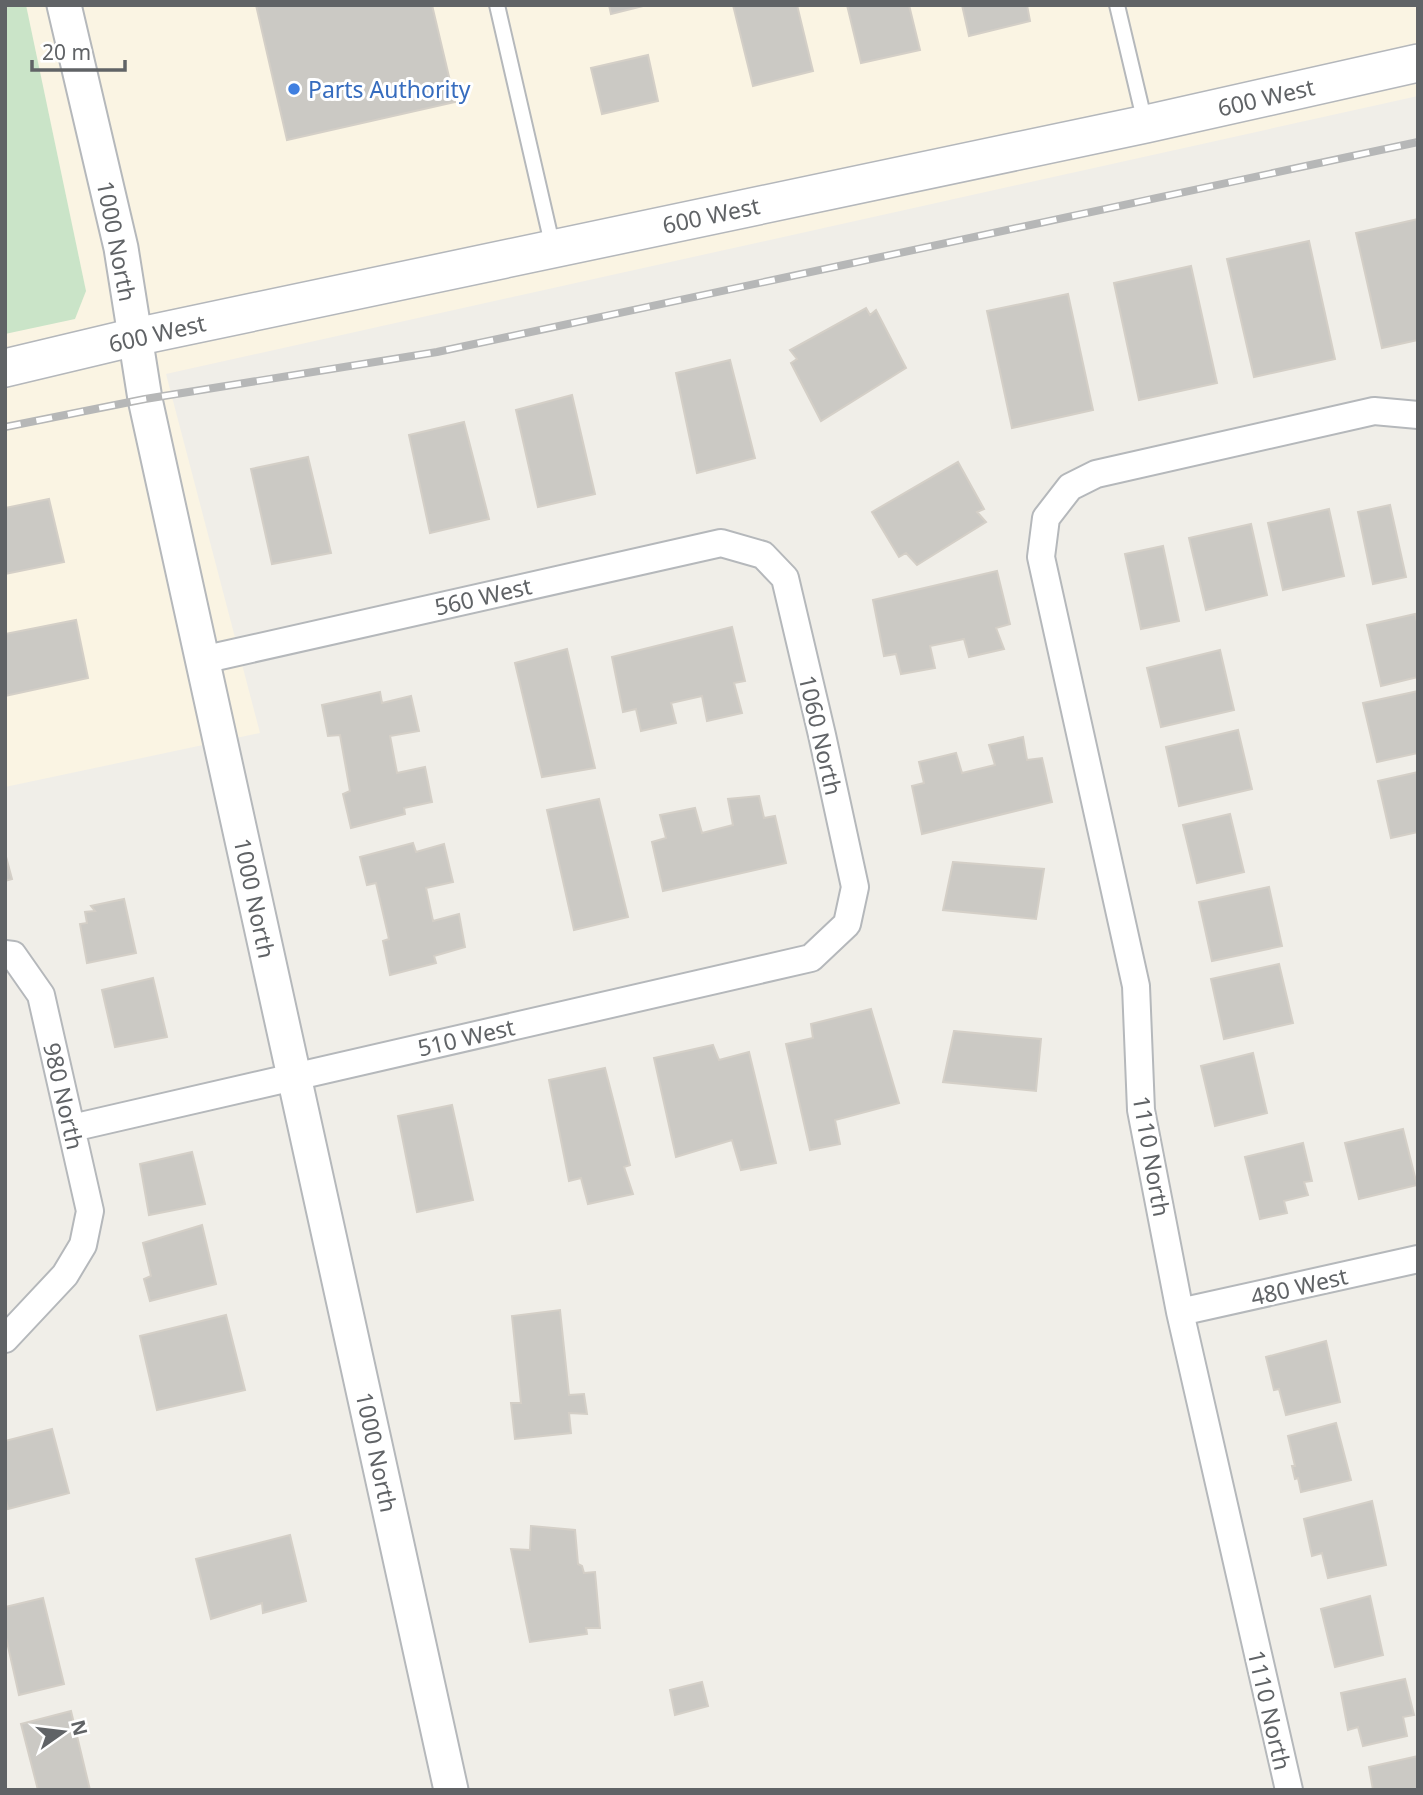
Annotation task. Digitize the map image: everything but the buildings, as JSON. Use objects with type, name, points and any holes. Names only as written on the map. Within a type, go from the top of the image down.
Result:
[{"type":"main road","name":"600 West","points":[[5,368],[135,337],[1146,124],[1418,63]]},
{"type":"street","name":"1000 North","points":[[64,5],[121,248],[145,399],[451,1790]]},
{"type":"street","name":"1110 North","points":[[1289,1790],[1180,1312],[1141,1110],[1136,986],[1041,557],[1046,519],[1070,487],[1096,474],[1374,411],[1418,415]]},
{"type":"street","name":"560 West","points":[[202,660],[721,543],[763,555]]},
{"type":"street","name":"1060 North","points":[[763,555],[785,578],[822,734],[855,887],[848,924]]},
{"type":"street","name":"510 West","points":[[72,1128],[811,958],[848,924]]},
{"type":"street","name":"980 North","points":[[5,1339],[65,1275],[83,1245],[90,1210],[41,995],[9,955]]},
{"type":"street","name":"480 West","points":[[1180,1312],[1418,1259]]},
{"type":"lane","points":[[497,5],[553,248]]},
{"type":"lane","points":[[1117,5],[1146,124]]},
{"type":"shaded area","points":[[5,5],[1418,5],[1418,96],[166,374],[260,733],[5,787]]},
{"type":"green space","points":[[5,5],[26,5],[86,291],[75,319],[5,334]]},
{"type":"railway","points":[[5,427],[145,399],[437,352],[1418,142]]},
{"type":"place","name":"Parts Authority","points":[[294,89]]}]
